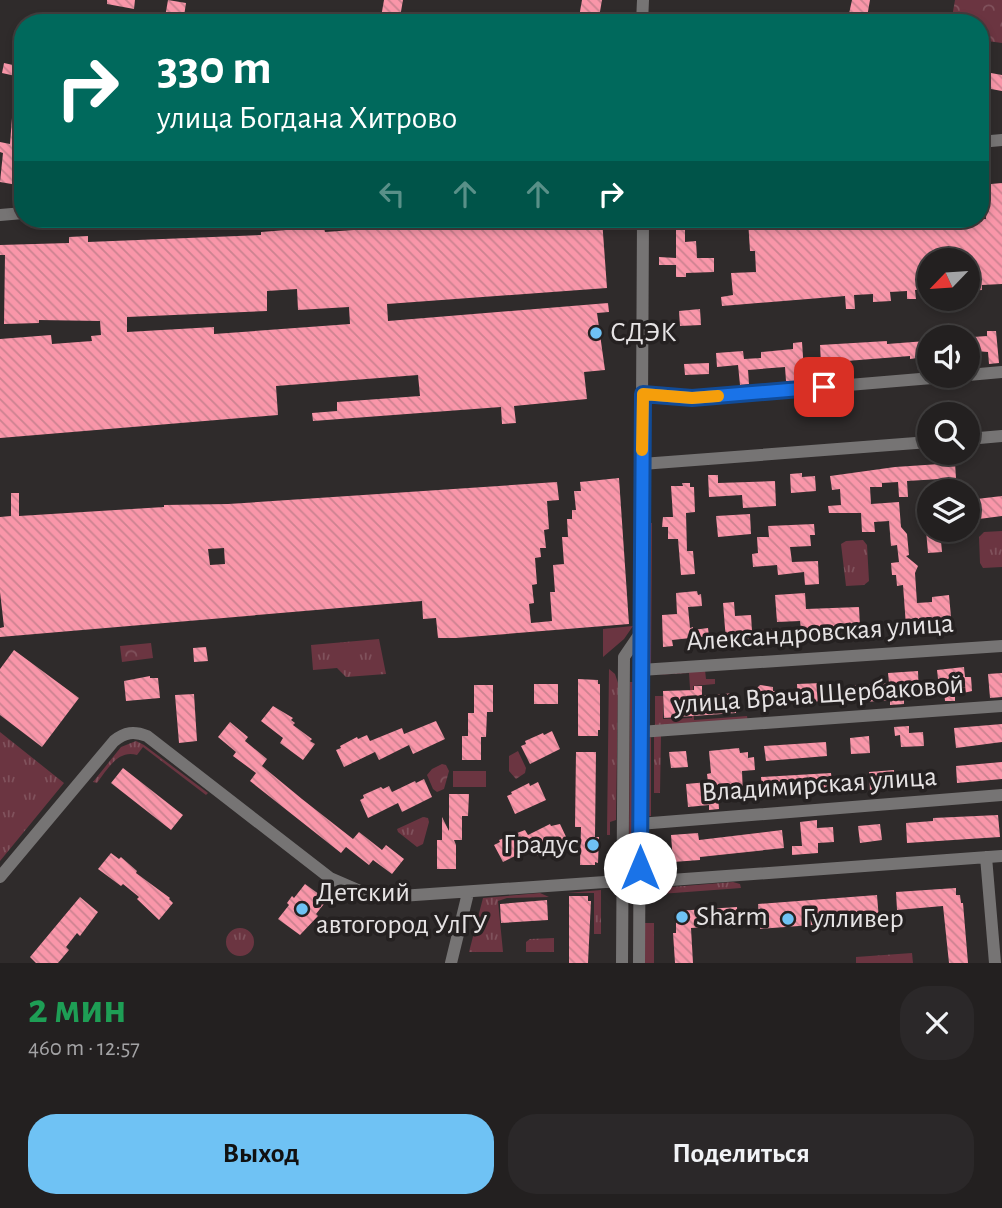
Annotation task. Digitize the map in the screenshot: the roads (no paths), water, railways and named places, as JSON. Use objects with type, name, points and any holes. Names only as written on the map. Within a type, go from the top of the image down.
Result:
[{"type":"street","points":[[639,963],[643,228]]},
{"type":"street","points":[[980,374],[1002,372]]},
{"type":"street","points":[[643,394],[692,398],[917,379]]},
{"type":"street","points":[[980,438],[1002,436]]},
{"type":"street","points":[[642,464],[917,443]]},
{"type":"street","points":[[622,963],[624,657],[641,632]]},
{"type":"street","name":"Александровская улица","points":[[641,670],[1002,646]]},
{"type":"street","name":"улица Врача Щербаковой","points":[[640,732],[1002,706]]},
{"type":"street","points":[[0,877],[114,741],[130,732],[147,736],[330,877],[360,891],[386,897],[1002,856]]},
{"type":"street","name":"Владимирская улица","points":[[639,824],[1002,795]]},
{"type":"street","points":[[986,857],[995,963]]},
{"type":"street","points":[[451,963],[468,892]]},
{"type":"place","name":"СДЭК","points":[[596,333]]},
{"type":"place","name":"Градус","points":[[593,845]]},
{"type":"place","name":"Детский автогород УлГУ","points":[[302,909]]},
{"type":"place","name":"Sharm","points":[[682,917]]},
{"type":"place","name":"Гулливер","points":[[788,919]]}]
